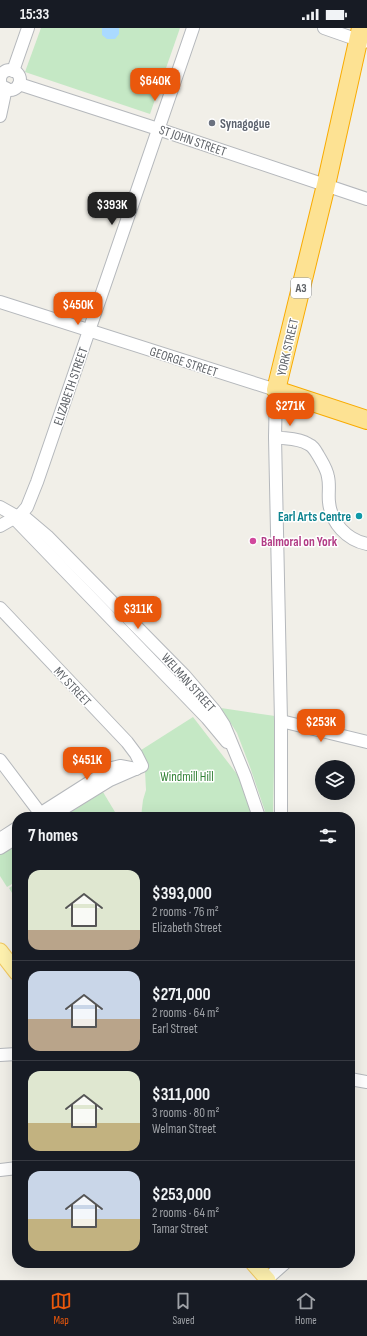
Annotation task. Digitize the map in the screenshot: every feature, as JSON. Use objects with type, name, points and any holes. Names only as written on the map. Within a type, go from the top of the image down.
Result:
[{"type":"highway","name":"YORK STREET","points":[[276,390],[362,37]]},
{"type":"highway","name":"GEORGE STREET","points":[[276,390],[367,420]]},
{"type":"main road","points":[[0,951],[12,967]]},
{"type":"main road","points":[[257,1268],[267,1279]]},
{"type":"street","points":[[0,116],[4,78],[28,28]]},
{"type":"street","name":"ELIZABETH STREET","points":[[17,516],[27,507],[37,482],[192,28]]},
{"type":"street","points":[[324,28],[362,37]]},
{"type":"street","name":"ST JOHN STREET","points":[[4,78],[18,74],[20,81],[19,84],[367,199]]},
{"type":"street","name":"GEORGE STREET","points":[[0,302],[276,390]]},
{"type":"street","name":"YORK STREET","points":[[276,390],[275,437],[281,722],[281,812]]},
{"type":"street","points":[[275,437],[301,441],[313,447],[323,463],[328,475],[329,502],[335,520],[346,536],[367,544]]},
{"type":"street","name":"WELMAN STREET","points":[[0,507],[17,516],[47,536],[185,676],[209,703],[220,718],[238,760],[257,812]]},
{"type":"street","points":[[0,526],[17,516]]},
{"type":"street","name":"MY STREET","points":[[0,608],[127,742],[136,754],[139,768],[118,766],[108,776],[49,812]]},
{"type":"street","points":[[281,722],[367,742]]},
{"type":"street","points":[[0,760],[39,812]]},
{"type":"street","points":[[0,839],[12,831]]},
{"type":"street","points":[[0,848],[12,841]]},
{"type":"street","points":[[0,1055],[12,1054]]},
{"type":"street","points":[[355,1080],[367,1082]]},
{"type":"street","points":[[0,1170],[12,1169]]},
{"type":"street","points":[[267,1279],[279,1268]]},
{"type":"green space","points":[[41,28],[180,28],[150,114],[25,72]]},
{"type":"green space","points":[[221,708],[275,716],[273,812],[265,812],[237,733]]},
{"type":"green space","name":"Windmill Hill","points":[[193,717],[240,778],[252,812],[142,812],[146,790],[145,771],[138,752]]},
{"type":"green space","points":[[103,792],[115,812],[71,812]]},
{"type":"green space","points":[[12,848],[12,884],[7,887],[0,876],[0,855]]},
{"type":"green space","points":[[12,886],[12,893],[9,888]]},
{"type":"water","points":[[102,28],[119,28],[119,34],[115,39],[107,39],[102,35]]},
{"type":"place","name":"Synagogue","points":[[212,123]]},
{"type":"place","name":"Earl Arts Centre","points":[[359,516]]},
{"type":"place","name":"Balmoral on York","points":[[253,541]]}]
